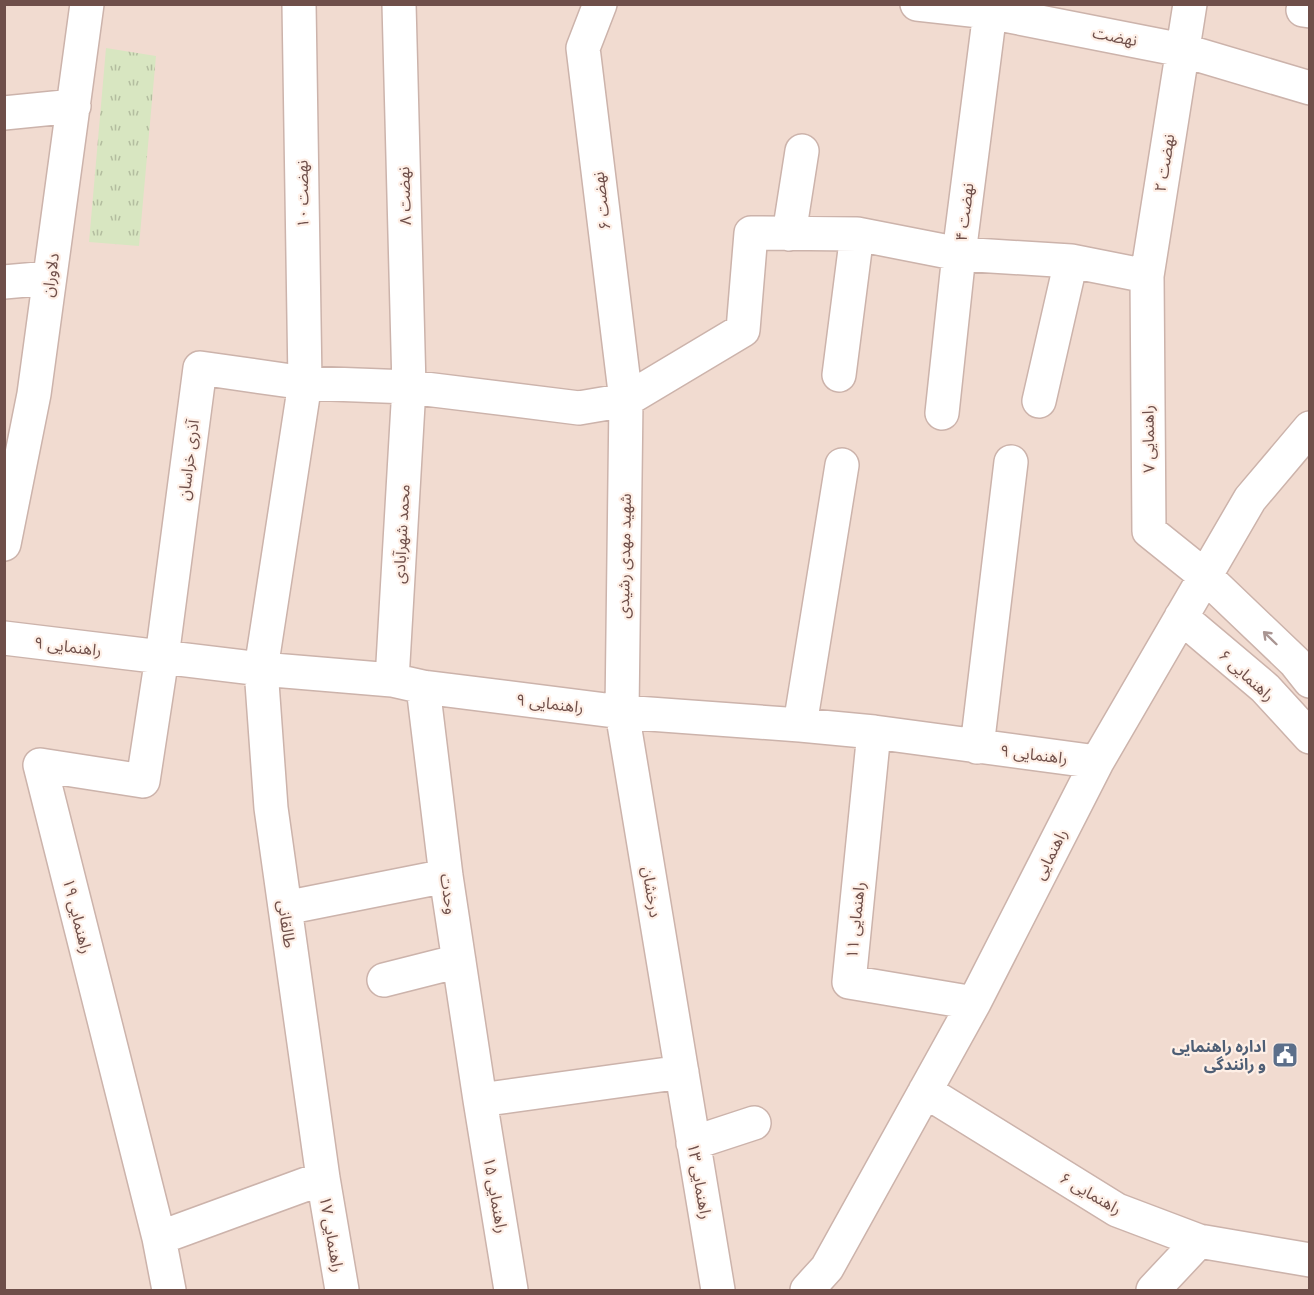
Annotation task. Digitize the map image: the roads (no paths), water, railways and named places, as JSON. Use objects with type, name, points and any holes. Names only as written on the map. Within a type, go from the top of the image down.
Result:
[{"type":"street","name":"دلاوران","points":[[4,544],[19,395],[50,279],[87,4]]},
{"type":"street","name":"نهضت ۱۰","points":[[261,669],[305,383],[299,4]]},
{"type":"street","name":"نهضت ۸","points":[[399,4],[409,387]]},
{"type":"street","name":"نهضت ۶","points":[[600,4],[583,48],[626,400]]},
{"type":"street","name":"نهضت","points":[[917,4],[990,8],[1182,50],[1310,88]]},
{"type":"street","name":"نهضت ۲","points":[[1147,276],[1190,4]]},
{"type":"street","name":"نهضت ۴","points":[[942,413],[959,254],[990,8]]},
{"type":"street","points":[[4,113],[74,106]]},
{"type":"street","points":[[789,234],[802,151]]},
{"type":"street","points":[[305,383],[409,387],[579,408],[626,400],[743,330],[751,233],[857,234],[959,254],[1071,261],[1147,276]]},
{"type":"street","points":[[839,375],[857,234]]},
{"type":"street","points":[[1039,401],[1071,261]]},
{"type":"street","name":"راهنمایی ۷","points":[[1147,276],[1149,531],[1205,576]]},
{"type":"street","points":[[4,282],[50,279]]},
{"type":"street","name":"آذری خراسان","points":[[162,657],[200,368],[305,383]]},
{"type":"street","name":"محمد شهرآبادی","points":[[408,683],[409,387]]},
{"type":"street","name":"شهید مهدی رشیدی","points":[[622,712],[626,400]]},
{"type":"street","name":"راهنمایی","points":[[807,1290],[826,1268],[974,1004],[1097,762],[1181,617],[1250,499],[1310,428]]},
{"type":"street","points":[[977,747],[1011,462]]},
{"type":"street","points":[[800,724],[842,465]]},
{"type":"street","points":[[1205,576],[1295,662],[1310,681]]},
{"type":"street","name":"راهنمایی ۶","points":[[1181,617],[1265,688],[1307,729]]},
{"type":"street","name":"راهنمایی ۹","points":[[4,638],[261,669],[408,683],[622,712],[800,724],[874,732],[1097,762]]},
{"type":"street","name":"راهنمایی ۱۹","points":[[162,657],[143,781],[40,765],[159,1239],[169,1290]]},
{"type":"street","name":"طالقانی","points":[[261,669],[271,808],[323,1178]]},
{"type":"street","name":"وحدت","points":[[408,683],[446,876],[480,1100]]},
{"type":"street","name":"درخشان","points":[[622,712],[682,1072]]},
{"type":"street","name":"راهنمایی ۱۱","points":[[874,732],[849,982],[974,1004]]},
{"type":"street","points":[[285,908],[446,876]]},
{"type":"street","points":[[384,980],[459,961]]},
{"type":"street","points":[[480,1100],[682,1072]]},
{"type":"street","name":"راهنمایی ۱۳","points":[[682,1072],[718,1290]]},
{"type":"street","name":"راهنمایی ۶","points":[[925,1091],[1117,1210],[1199,1241],[1310,1260]]},
{"type":"street","name":"راهنمایی ۱۵","points":[[480,1100],[512,1290]]},
{"type":"street","points":[[693,1143],[754,1123]]},
{"type":"street","points":[[159,1239],[323,1178]]},
{"type":"street","name":"راهنمایی ۱۷","points":[[323,1178],[342,1290]]},
{"type":"street","points":[[1153,1290],[1199,1241]]},
{"type":"place","name":"اداره راهنمایی و رانندگی","points":[[1285,1055]]}]
